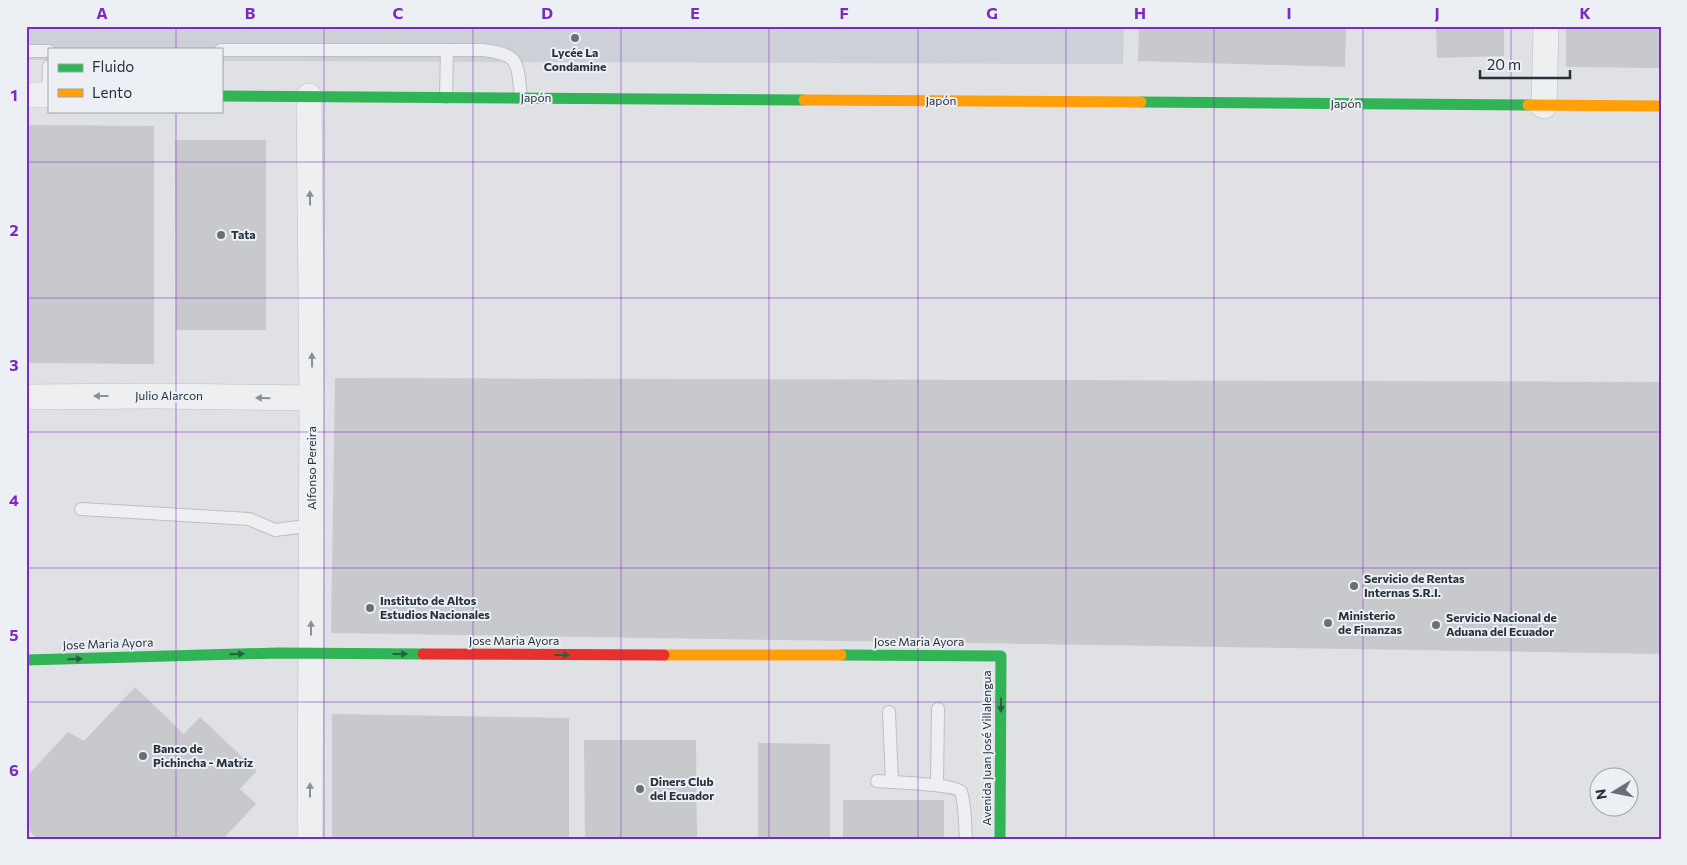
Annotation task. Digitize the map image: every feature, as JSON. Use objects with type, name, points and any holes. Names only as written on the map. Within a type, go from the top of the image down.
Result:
[{"type":"street","points":[[1544,106],[1546,26]]},
{"type":"street","name":"Japón","points":[[222,96],[1661,106]]},
{"type":"street","name":"Alfonso Pereira","points":[[309,96],[312,398],[310,839]]},
{"type":"street","name":"Julio Alarcon","points":[[26,397],[312,398]]},
{"type":"street","name":"Jose Maria Ayora","points":[[26,660],[278,653],[1001,656]]},
{"type":"street","name":"Avenida Juan José Villalengua","points":[[1000,839],[1001,656]]},
{"type":"lane","points":[[222,50],[482,50],[498,52],[509,56],[516,65],[521,98]]},
{"type":"lane","points":[[446,98],[447,50]]},
{"type":"lane","points":[[26,51],[48,51]]},
{"type":"lane","points":[[41,95],[48,70]]},
{"type":"lane","points":[[81,509],[249,519],[276,530],[298,527],[311,529]]},
{"type":"lane","points":[[937,785],[938,709]]},
{"type":"lane","points":[[889,712],[892,782]]},
{"type":"lane","points":[[876,781],[937,785],[957,789],[960,792],[964,814],[966,839]]},
{"type":"shaded area","name":"Lycée La Condamine","points":[[26,26],[1124,26],[1123,64],[222,61],[222,48],[48,48],[48,60],[26,60]]},
{"type":"building","points":[[1139,26],[1346,26],[1345,67],[1138,61]]},
{"type":"building","points":[[1436,26],[1504,26],[1504,56],[1437,58]]},
{"type":"building","points":[[1566,26],[1661,26],[1661,68],[1566,67]]},
{"type":"building","points":[[26,125],[154,126],[154,364],[26,363]]},
{"type":"building","name":"Tata","points":[[175,140],[266,140],[266,330],[176,330]]},
{"type":"building","points":[[335,378],[1661,382],[1661,654],[331,633]]},
{"type":"building","name":"Banco de Pichincha - Matriz","points":[[135,687],[184,734],[200,717],[257,771],[240,789],[256,804],[223,839],[38,839],[26,827],[26,803],[30,799],[26,796],[26,777],[68,732],[84,741]]},
{"type":"building","points":[[332,714],[569,718],[569,839],[332,839]]},
{"type":"building","name":"Diners Club del Ecuador","points":[[584,740],[696,740],[697,839],[585,839]]},
{"type":"building","points":[[758,743],[830,744],[830,839],[758,839]]},
{"type":"building","points":[[843,800],[944,800],[944,839],[843,839]]},
{"type":"traffic: fast","points":[[222,96],[804,100]]},
{"type":"traffic: fast","points":[[1141,102],[1528,105]]},
{"type":"traffic: fast","points":[[26,660],[278,653],[423,654]]},
{"type":"traffic: fast","points":[[841,655],[1001,656],[1000,839]]},
{"type":"traffic: slow","points":[[804,100],[1141,102]]},
{"type":"traffic: slow","points":[[1528,105],[1661,106]]},
{"type":"traffic: slow","points":[[664,655],[841,655]]},
{"type":"traffic: jam","points":[[423,654],[664,655]]},
{"type":"place","name":"Lycée La Condamine","points":[[575,38]]},
{"type":"place","name":"Tata","points":[[221,235]]},
{"type":"place","name":"Servicio de Rentas Internas S.R.I.","points":[[1354,586]]},
{"type":"place","name":"Instituto de Altos Estudios Nacionales","points":[[370,608]]},
{"type":"place","name":"Ministerio de Finanzas","points":[[1328,623]]},
{"type":"place","name":"Servicio Nacional de Aduana del Ecuador","points":[[1436,625]]},
{"type":"place","name":"Banco de Pichincha - Matriz","points":[[143,756]]},
{"type":"place","name":"Diners Club del Ecuador","points":[[640,789]]}]
